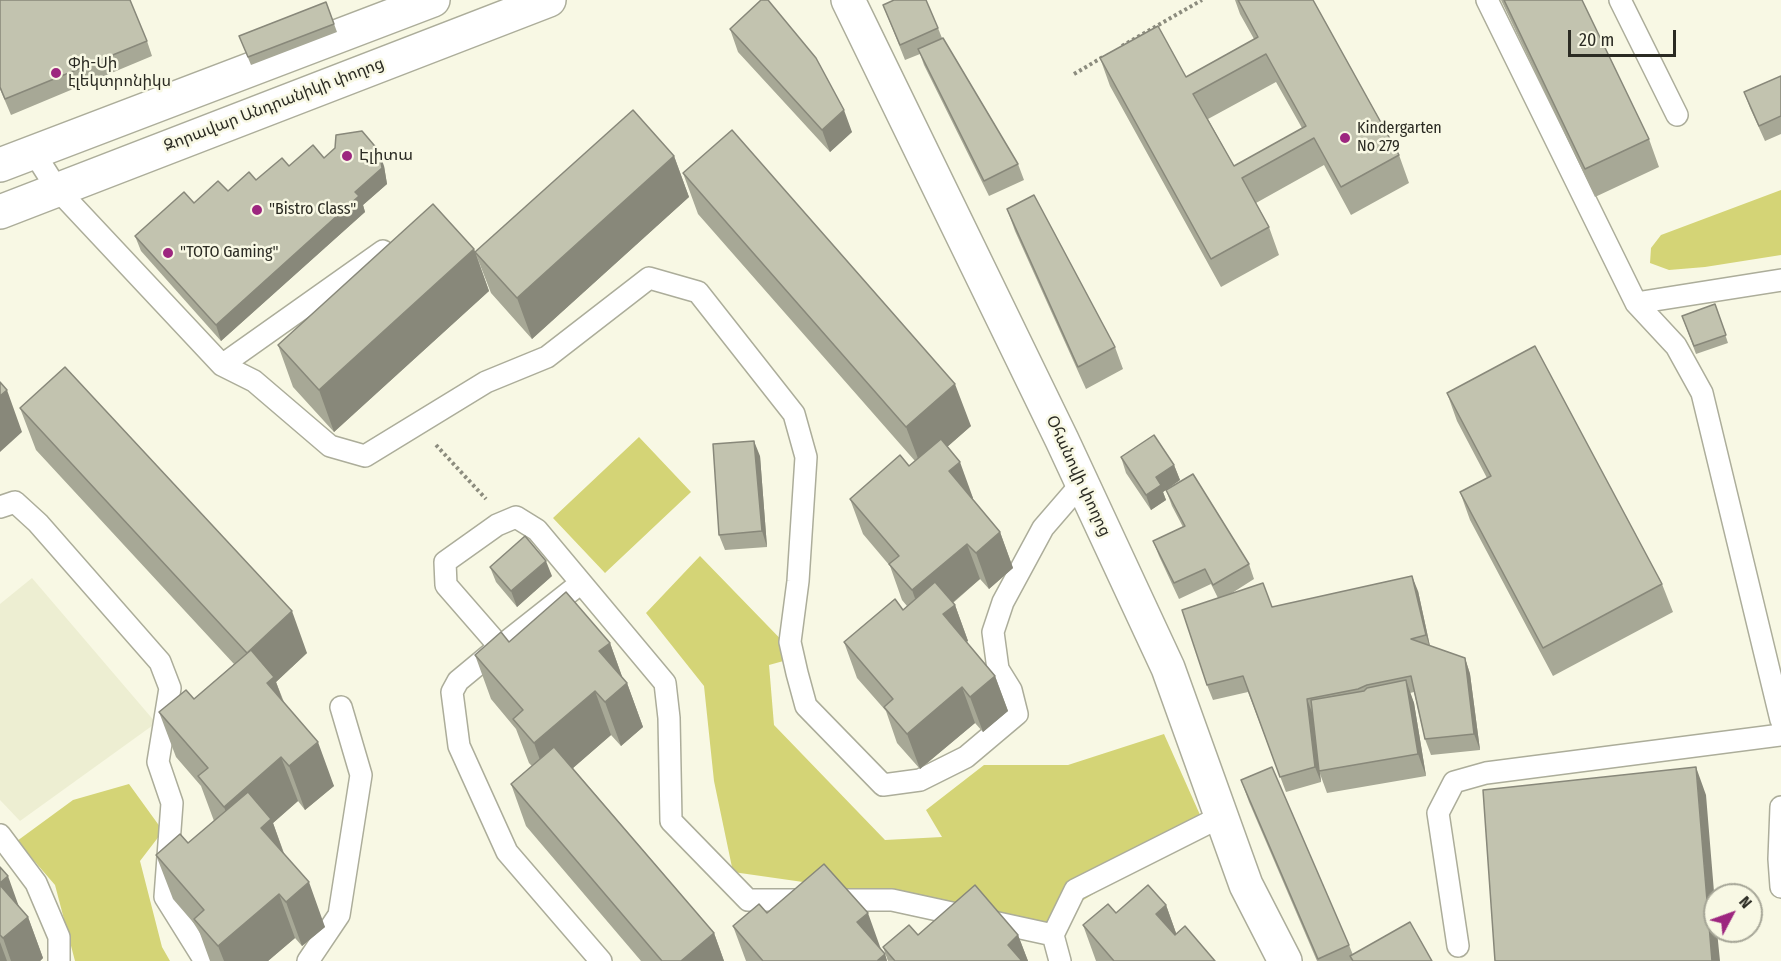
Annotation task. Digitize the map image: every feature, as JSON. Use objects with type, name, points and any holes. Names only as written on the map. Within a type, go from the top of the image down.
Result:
[{"type":"street","points":[[0,165],[433,0]]},
{"type":"street","name":"Զորավար Անդրանիկի փողոց","points":[[0,212],[549,0]]},
{"type":"street","name":"Օհանովի փողոց","points":[[848,0],[1062,440],[1168,668],[1246,885],[1285,961]]},
{"type":"lane","points":[[1487,0],[1636,303],[1676,346],[1702,393],[1781,720]]},
{"type":"lane","points":[[1620,0],[1677,115]]},
{"type":"lane","points":[[33,151],[57,189],[222,365],[254,381],[330,446],[365,456],[486,382],[547,357],[649,278],[698,292],[794,414],[806,457],[798,581],[790,642],[797,673],[806,706],[883,785],[920,780],[966,757],[1017,714],[1011,690],[998,669],[993,632],[1003,602],[1043,528],[1081,484]]},
{"type":"lane","points":[[222,365],[383,251]]},
{"type":"lane","points":[[1636,303],[1781,280]]},
{"type":"lane","points":[[0,507],[15,502],[38,523],[160,662],[170,688],[158,762],[172,803],[165,897],[205,961]]},
{"type":"lane","points":[[500,647],[446,585],[445,562],[497,525],[516,517],[537,530],[665,683],[669,718],[671,821],[748,900],[892,900],[1053,935]]},
{"type":"lane","points":[[581,583],[458,681],[452,692],[459,746],[507,852],[601,961]]},
{"type":"lane","points":[[308,961],[339,915],[362,776],[340,707]]},
{"type":"lane","points":[[1458,946],[1438,813],[1454,782],[1486,773],[1781,735]]},
{"type":"lane","points":[[1781,807],[1779,859],[1781,887]]},
{"type":"lane","points":[[1060,961],[1053,935],[1075,890],[1220,817]]},
{"type":"lane","points":[[0,835],[36,883],[59,937],[59,961]]},
{"type":"path","points":[[1113,51],[1202,0]]},
{"type":"path","points":[[1074,74],[1104,57]]},
{"type":"path","points":[[417,425],[507,521]]},
{"type":"shaded area","points":[[1781,190],[1781,255],[1705,267],[1669,270],[1650,263],[1651,248],[1661,235]]},
{"type":"shaded area","points":[[639,437],[691,492],[605,573],[553,518]]},
{"type":"shaded area","points":[[700,556],[798,657],[769,665],[774,725],[885,840],[942,837],[926,810],[984,765],[1068,765],[1164,734],[1205,826],[1039,927],[866,891],[733,872],[714,781],[704,686],[646,613]]},
{"type":"shaded area","points":[[32,578],[156,723],[20,821],[0,800],[0,604]]},
{"type":"shaded area","points":[[129,784],[163,831],[140,861],[162,947],[170,961],[75,961],[55,885],[17,841],[73,800]]},
{"type":"building","name":"Փի-Սի էլեկտրոնիկս","points":[[0,0],[130,0],[147,41],[5,99],[0,87]]},
{"type":"building","points":[[761,0],[768,0],[816,58],[844,110],[822,130],[730,29]]},
{"type":"building","points":[[894,0],[926,0],[938,28],[900,45],[883,5]]},
{"type":"building","name":"Kindergarten No 279","points":[[1238,0],[1313,0],[1399,155],[1341,187],[1314,138],[1242,178],[1269,227],[1211,259],[1100,58],[1158,26],[1186,77],[1258,37]],"holes":[[[1266,54],[1306,126],[1234,166],[1193,94]]]},
{"type":"building","points":[[1504,0],[1582,0],[1649,139],[1585,169]]},
{"type":"building","points":[[326,2],[334,24],[248,57],[239,36]]},
{"type":"building","points":[[943,38],[1018,164],[984,181],[918,49]]},
{"type":"building","points":[[1781,76],[1781,116],[1759,126],[1744,92]]},
{"type":"building","points":[[633,110],[674,156],[517,298],[475,252]]},
{"type":"building","points":[[732,130],[955,384],[906,427],[683,173]]},
{"type":"building","points":[[362,131],[379,151],[382,168],[355,192],[359,196],[216,325],[135,236],[184,192],[194,203],[218,181],[228,191],[249,172],[256,180],[282,158],[289,166],[313,145],[324,158],[335,148],[336,135]]},
{"type":"building","points":[[1034,195],[1115,347],[1078,367],[1007,209]]},
{"type":"building","points":[[433,204],[474,249],[319,390],[278,345]]},
{"type":"building","points":[[1715,304],[1726,335],[1694,346],[1682,316]]},
{"type":"building","points":[[1535,346],[1662,584],[1543,648],[1460,492],[1491,476],[1447,393]]},
{"type":"building","points":[[65,367],[292,611],[247,653],[20,408]]},
{"type":"building","points":[[0,382],[7,390],[0,396]]},
{"type":"building","points":[[1154,435],[1174,465],[1156,477],[1161,485],[1146,495],[1121,457]]},
{"type":"building","points":[[941,439],[960,462],[949,471],[1000,532],[976,553],[967,544],[912,590],[889,564],[899,556],[850,499],[900,455],[909,466]]},
{"type":"building","points":[[754,441],[762,531],[719,535],[713,444]]},
{"type":"building","points":[[1193,474],[1249,564],[1213,585],[1205,569],[1174,583],[1153,541],[1185,526],[1166,490]]},
{"type":"building","points":[[525,536],[546,561],[511,591],[490,567]]},
{"type":"building","points":[[1412,576],[1426,635],[1411,639],[1465,658],[1474,734],[1425,739],[1411,676],[1367,685],[1358,689],[1307,699],[1315,767],[1280,777],[1243,676],[1207,685],[1182,610],[1263,583],[1272,607]]},
{"type":"building","points":[[935,582],[955,605],[943,614],[995,676],[970,697],[962,687],[907,734],[884,707],[893,699],[844,642],[895,599],[903,610]]},
{"type":"building","points":[[566,592],[610,643],[599,651],[627,683],[605,702],[595,691],[534,743],[513,719],[523,710],[475,655],[501,632],[509,642]]},
{"type":"building","points":[[251,650],[274,677],[267,683],[318,742],[289,766],[281,757],[224,807],[198,776],[208,768],[159,712],[186,690],[194,699]]},
{"type":"building","points":[[1406,680],[1418,754],[1319,771],[1311,700],[1364,691],[1367,688]]},
{"type":"building","points":[[554,747],[714,933],[681,961],[662,961],[511,784]]},
{"type":"building","points":[[1272,767],[1349,945],[1318,959],[1241,780]]},
{"type":"building","points":[[1696,767],[1706,883],[1703,883],[1703,943],[1711,943],[1712,961],[1495,961],[1483,790]]},
{"type":"building","points":[[248,792],[271,819],[261,828],[309,882],[286,902],[279,894],[218,946],[194,919],[204,910],[156,855],[180,834],[188,843]]},
{"type":"building","points":[[824,864],[868,913],[857,922],[885,954],[877,961],[763,961],[733,926],[759,904],[767,913]]},
{"type":"building","points":[[0,867],[8,876],[0,883]]},
{"type":"building","points":[[0,885],[28,917],[3,938],[0,935]]},
{"type":"building","points":[[975,885],[1018,935],[1008,945],[1022,961],[895,961],[883,947],[909,925],[918,935]]},
{"type":"building","points":[[1148,885],[1166,905],[1156,914],[1175,935],[1185,926],[1215,961],[1114,961],[1083,925],[1108,904],[1116,913]]},
{"type":"building","points":[[1410,922],[1432,961],[1353,961],[1350,956]]},
{"type":"place","name":"Փի-Սի էլեկտրոնիկս","points":[[56,73]]},
{"type":"place","name":"Kindergarten No 279","points":[[1345,138]]},
{"type":"place","name":"Էլիտա","points":[[347,156]]},
{"type":"place","name":"\"Bistro Class\"","points":[[257,210]]},
{"type":"place","name":"\"TOTO Gaming\"","points":[[168,253]]}]
